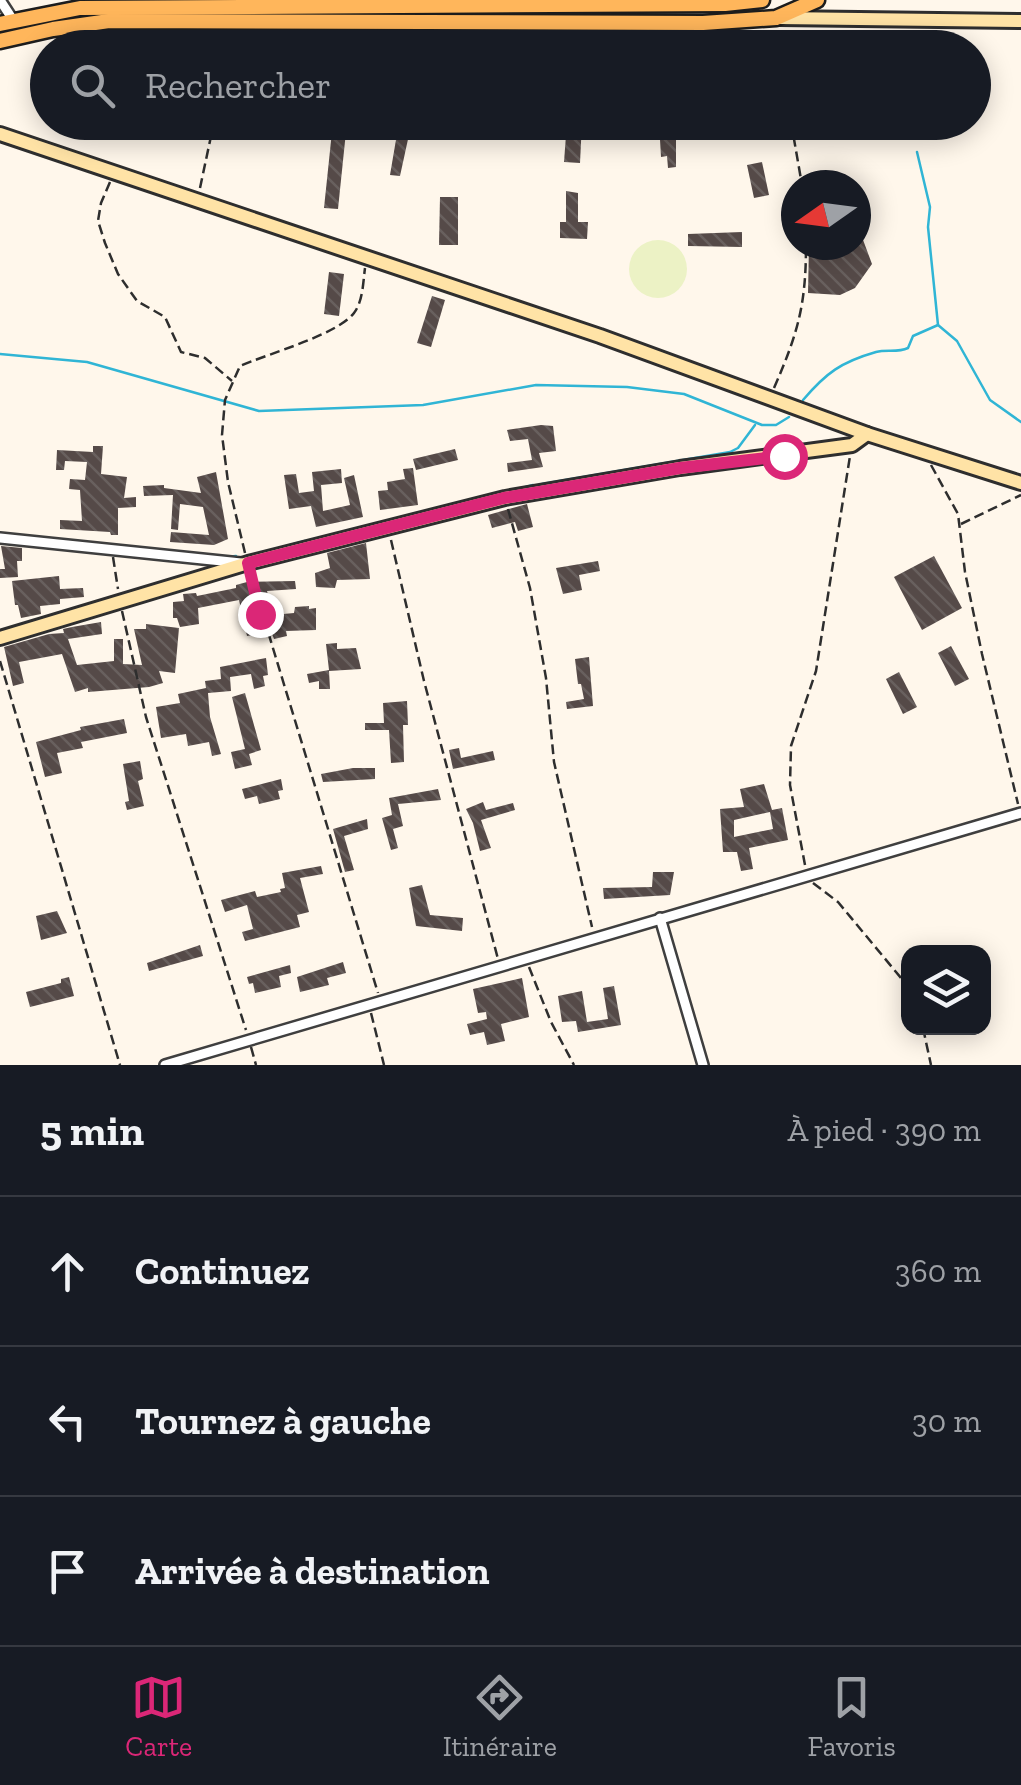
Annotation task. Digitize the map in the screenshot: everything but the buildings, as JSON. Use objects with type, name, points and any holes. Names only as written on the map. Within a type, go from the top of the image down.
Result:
[{"type":"main road","points":[[6,22],[80,8],[706,4],[762,0]]},
{"type":"main road","points":[[49,30],[109,21],[703,23],[776,18],[816,0]]},
{"type":"main road","points":[[0,41],[30,34]]},
{"type":"street","points":[[0,0],[6,22]]},
{"type":"street","points":[[776,18],[1021,22]]},
{"type":"street","points":[[0,134],[366,256],[867,434],[1021,483]]},
{"type":"street","points":[[0,638],[248,563],[504,498],[680,468],[852,445],[867,434]]},
{"type":"street","points":[[0,538],[248,563]]},
{"type":"street","points":[[165,1065],[1021,813]]},
{"type":"street","points":[[660,918],[704,1065]]},
{"type":"path","points":[[776,18],[777,30]]},
{"type":"path","points":[[234,30],[235,22]]},
{"type":"path","points":[[198,199],[210,140]]},
{"type":"path","points":[[794,140],[799,170]]},
{"type":"path","points":[[116,172],[101,203],[98,221],[118,274],[137,301],[165,317],[181,352],[205,358],[234,382]]},
{"type":"path","points":[[366,256],[362,296],[353,315],[302,345],[278,349],[240,366],[222,420],[222,450],[260,614],[381,1003]]},
{"type":"path","points":[[770,397],[797,336],[803,309],[805,260]]},
{"type":"path","points":[[852,445],[816,670],[791,746],[790,785],[806,856],[804,876],[838,902],[901,978]]},
{"type":"path","points":[[925,453],[958,514],[982,654],[1021,813]]},
{"type":"path","points":[[959,525],[1021,495]]},
{"type":"path","points":[[504,498],[530,588],[546,678],[554,762],[594,937]]},
{"type":"path","points":[[388,529],[500,967]]},
{"type":"path","points":[[111,548],[146,717],[256,1065]]},
{"type":"path","points":[[0,661],[120,1065]]},
{"type":"path","points":[[526,959],[551,1022],[574,1065]]},
{"type":"path","points":[[369,1007],[384,1065]]},
{"type":"path","points":[[924,1035],[930,1065]]},
{"type":"green space","points":[[658,240],[678,249],[687,269],[678,289],[658,298],[638,289],[629,269],[638,249]]},
{"type":"waterway","points":[[917,152],[930,207],[928,227],[938,325],[957,341],[990,400],[1021,422]]},
{"type":"waterway","points":[[803,400],[844,364],[876,352],[908,348],[913,336],[938,325]]},
{"type":"waterway","points":[[0,354],[87,362],[259,411],[423,405],[536,385],[627,387],[684,394],[762,425],[776,425],[789,417]]},
{"type":"waterway","points":[[542,484],[730,452],[738,448],[755,425]]},
{"type":"waterway","points":[[511,491],[533,485]]},
{"type":"waterway","points":[[438,509],[460,503]]},
{"type":"waterway","points":[[316,539],[353,530]]},
{"type":"waterway","points":[[250,556],[305,541]]},
{"type":"waterway","points":[[226,557],[236,556]]},
{"type":"route","points":[[260,614],[248,563],[504,498],[680,468],[784,456]]}]
